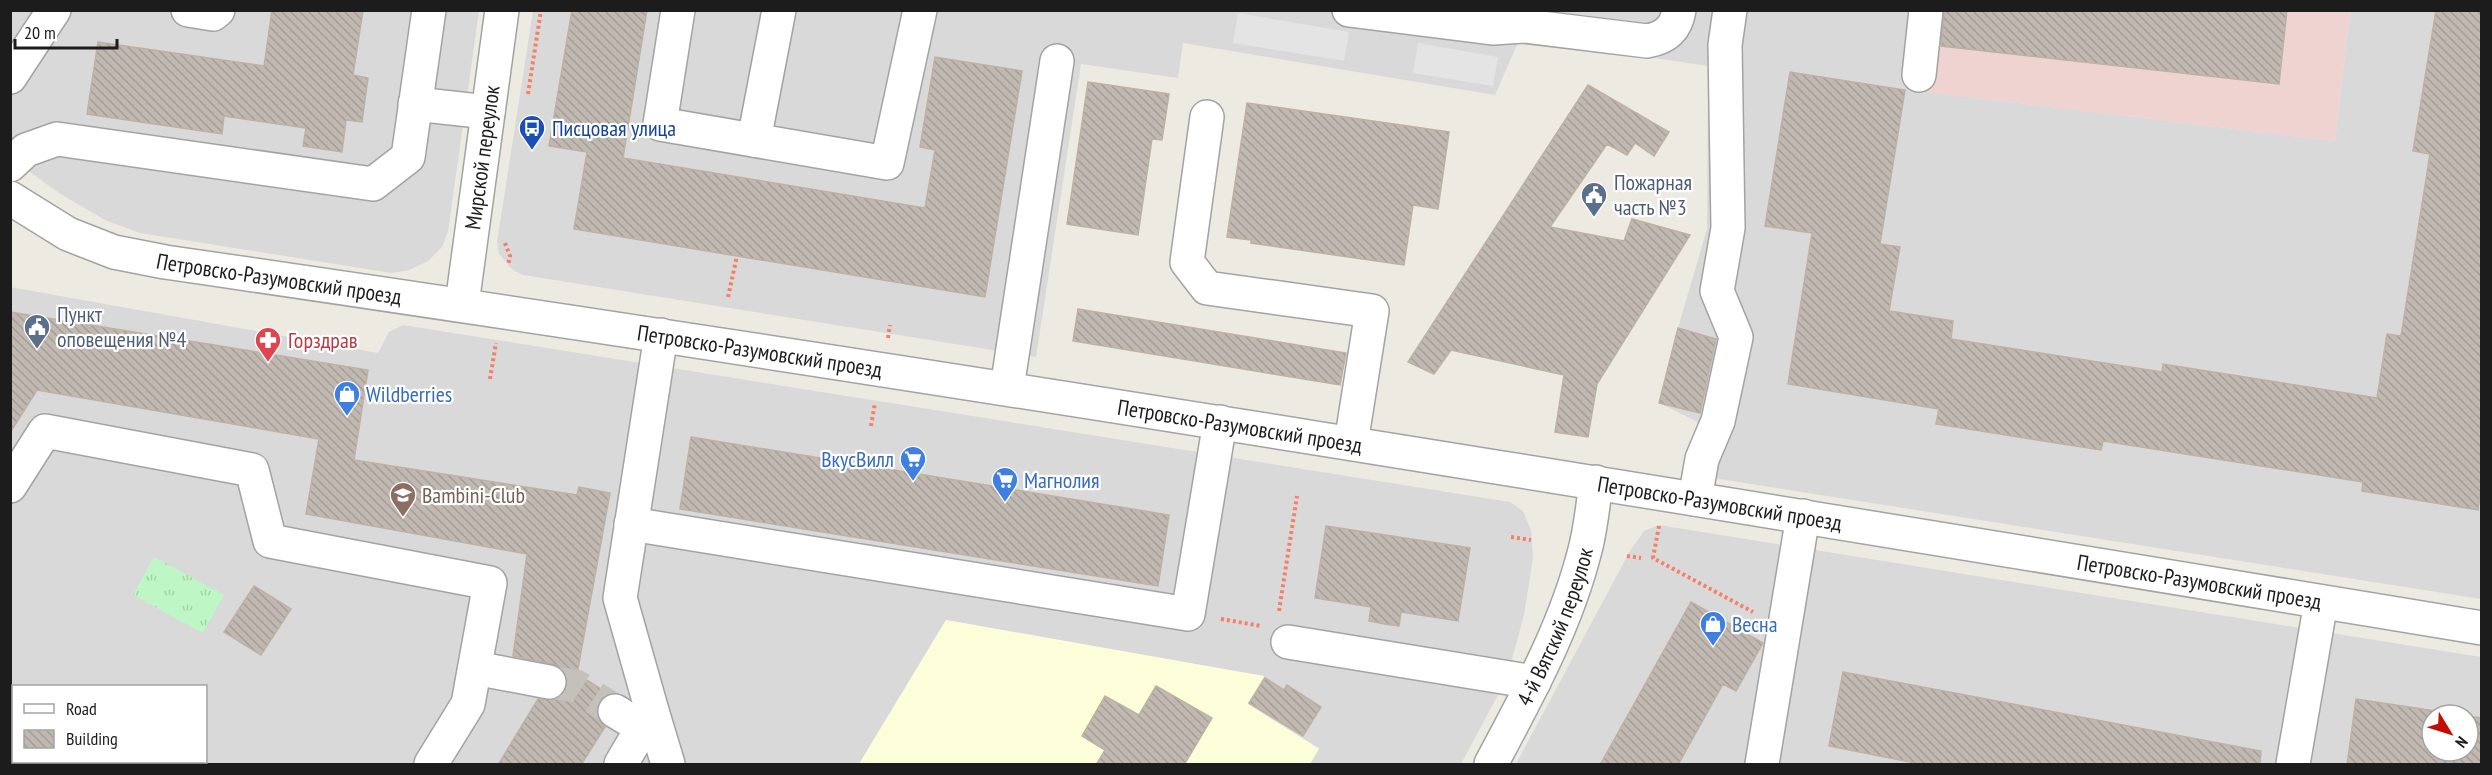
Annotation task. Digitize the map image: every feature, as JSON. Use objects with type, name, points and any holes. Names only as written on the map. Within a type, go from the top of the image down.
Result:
[{"type":"street","points":[[10,77],[54,10]]},
{"type":"street","points":[[188,10],[213,14],[218,10]]},
{"type":"street","points":[[10,165],[26,150],[57,139],[373,184],[408,157],[429,10]]},
{"type":"street","name":"Мирской переулок","points":[[462,304],[502,10]]},
{"type":"street","points":[[678,10],[660,124],[887,163],[920,10]]},
{"type":"street","points":[[754,140],[780,10]]},
{"type":"street","points":[[1349,10],[1492,28],[1524,26],[1647,41],[1657,39],[1672,29],[1679,10]]},
{"type":"street","points":[[1695,499],[1702,459],[1718,421],[1736,337],[1717,291],[1728,228],[1725,45],[1730,10]]},
{"type":"street","points":[[1919,75],[1926,10]]},
{"type":"street","points":[[1006,388],[1057,61]]},
{"type":"street","points":[[416,104],[488,112]]},
{"type":"street","points":[[1208,117],[1187,262],[1207,288],[1372,311],[1351,443]]},
{"type":"street","name":"Петровско-Разумовский проезд","points":[[10,198],[68,234],[114,252],[165,262],[462,304],[1006,388],[1596,482],[2481,628]]},
{"type":"street","points":[[661,335],[620,597],[648,720],[668,765]]},
{"type":"street","points":[[631,524],[1188,614],[1220,422]]},
{"type":"street","points":[[10,486],[45,431],[252,470],[270,541],[490,583],[468,704],[431,765]]},
{"type":"street","name":"4-й Вятский переулок","points":[[1491,765],[1534,682],[1563,615],[1586,550],[1596,482]]},
{"type":"street","points":[[1762,765],[1803,516]]},
{"type":"street","points":[[2293,765],[2321,602]]},
{"type":"street","points":[[1282,635],[1534,682]]},
{"type":"street","points":[[475,668],[549,682]]},
{"type":"street","points":[[615,711],[648,720]]},
{"type":"street","points":[[621,765],[648,720]]},
{"type":"path","points":[[508,266],[510,256]]},
{"type":"path","points":[[728,297],[737,256]]},
{"type":"path","points":[[490,379],[496,340]]},
{"type":"path","points":[[871,426],[876,399]]},
{"type":"path","points":[[1188,614],[1282,635],[1297,496]]},
{"type":"path","points":[[1659,525],[1653,558],[1785,630]]},
{"type":"path","points":[[1511,537],[1531,540]]},
{"type":"path","points":[[1627,556],[1641,558]]},
{"type":"shaded area","points":[[11,11],[479,11],[448,232],[442,247],[428,261],[409,270],[392,273],[140,233],[105,220],[59,193],[11,158]]},
{"type":"shaded area","points":[[533,11],[1934,11],[1925,92],[2335,141],[2350,11],[2481,11],[2481,599],[1713,478],[1720,433],[1659,403],[1707,229],[1708,66],[1520,38],[1495,95],[1183,43],[1178,78],[1081,64],[1036,357],[523,275],[513,270],[499,254],[497,242]]},
{"type":"shaded area","points":[[1934,11],[2350,11],[2335,141],[1925,92]]},
{"type":"shaded area","points":[[1238,13],[1349,32],[1344,61],[1233,43]]},
{"type":"shaded area","points":[[1418,43],[1498,57],[1493,86],[1413,73]]},
{"type":"shaded area","points":[[10,287],[378,353],[389,332],[403,325],[1510,502],[1523,511],[1531,530],[1533,558],[1524,615],[1507,678],[1461,764],[1310,764],[1319,748],[1247,704],[1264,677],[946,620],[859,764],[11,764]]},
{"type":"shaded area","points":[[1659,525],[2481,657],[2481,764],[1516,764],[1630,551],[1644,531]]},
{"type":"shaded area","points":[[946,620],[1264,676],[1248,704],[1319,749],[1310,764],[859,764]]},
{"type":"green space","points":[[154,557],[224,595],[203,633],[133,595]]},
{"type":"building","points":[[272,10],[363,10],[353,75],[368,78],[362,122],[346,120],[342,152],[303,146],[306,128],[224,116],[222,134],[87,114],[98,42],[264,66]]},
{"type":"building","points":[[572,10],[647,10],[623,158],[925,208],[935,150],[920,147],[935,57],[1022,71],[985,297],[574,229],[587,152],[549,146]]},
{"type":"building","points":[[1944,10],[2287,10],[2279,84],[1941,46]]},
{"type":"building","points":[[2436,10],[2481,10],[2481,487],[2478,510],[2362,491],[2363,482],[2103,441],[2101,450],[1936,424],[1939,409],[1788,384],[1812,233],[1765,226],[1790,72],[1905,90],[1880,244],[1900,247],[1889,311],[1953,321],[1951,339],[2162,372],[2163,364],[2377,398],[2387,334],[2401,336],[2430,154],[2413,151]]},
{"type":"building","points":[[1088,82],[1169,94],[1162,140],[1152,139],[1138,235],[1067,224]]},
{"type":"building","points":[[1588,85],[1669,132],[1654,156],[1635,143],[1627,155],[1607,144],[1550,227],[1624,241],[1632,219],[1690,235],[1597,384],[1588,437],[1555,432],[1564,375],[1451,350],[1434,374],[1408,362]]},
{"type":"building","points":[[1247,103],[1449,132],[1438,209],[1413,205],[1404,265],[1251,243],[1251,240],[1227,237]]},
{"type":"building","points":[[1078,309],[1346,353],[1340,385],[1073,341]]},
{"type":"building","points":[[10,312],[368,370],[354,460],[577,495],[579,487],[610,493],[577,674],[609,694],[599,701],[596,710],[598,719],[605,727],[581,765],[498,765],[538,699],[556,699],[564,694],[567,685],[566,675],[561,667],[513,656],[527,554],[306,514],[319,439],[37,390],[10,433]]},
{"type":"building","points":[[1678,328],[1716,339],[1700,413],[1659,403]]},
{"type":"building","points":[[691,437],[1169,515],[1158,586],[680,509]]},
{"type":"building","points":[[1326,526],[1470,548],[1458,621],[1401,612],[1399,626],[1385,624],[1369,621],[1371,607],[1315,598]]},
{"type":"building","points":[[254,586],[291,609],[261,655],[224,632]]},
{"type":"building","points":[[1691,602],[1763,643],[1736,691],[1723,684],[1678,765],[1600,765]]},
{"type":"building","points":[[1843,672],[2261,751],[2260,765],[1925,765],[1829,746]]},
{"type":"building","points":[[1265,678],[1284,690],[1287,685],[1321,707],[1303,736],[1249,703]]},
{"type":"building","points":[[1156,686],[1212,718],[1184,765],[1096,765],[1105,750],[1082,736],[1105,696],[1139,715]]},
{"type":"building","points":[[2356,699],[2420,709],[2420,763],[2480,763],[2481,718],[2481,765],[2347,765]]},
{"type":"tunnel","points":[[549,682],[576,686],[615,711]]},
{"type":"place","name":"Писцовая улица","points":[[532,151]]},
{"type":"place","name":"Пожарная часть №3","points":[[1594,218]]},
{"type":"place","name":"Пункт оповещения №4","points":[[37,350]]},
{"type":"place","name":"Горздрав","points":[[268,363]]},
{"type":"place","name":"Wildberries","points":[[347,417]]},
{"type":"place","name":"ВкусВилл","points":[[913,482]]},
{"type":"place","name":"Магнолия","points":[[1005,503]]},
{"type":"place","name":"Bambini-Club","points":[[403,518]]},
{"type":"place","name":"Весна","points":[[1713,647]]}]
